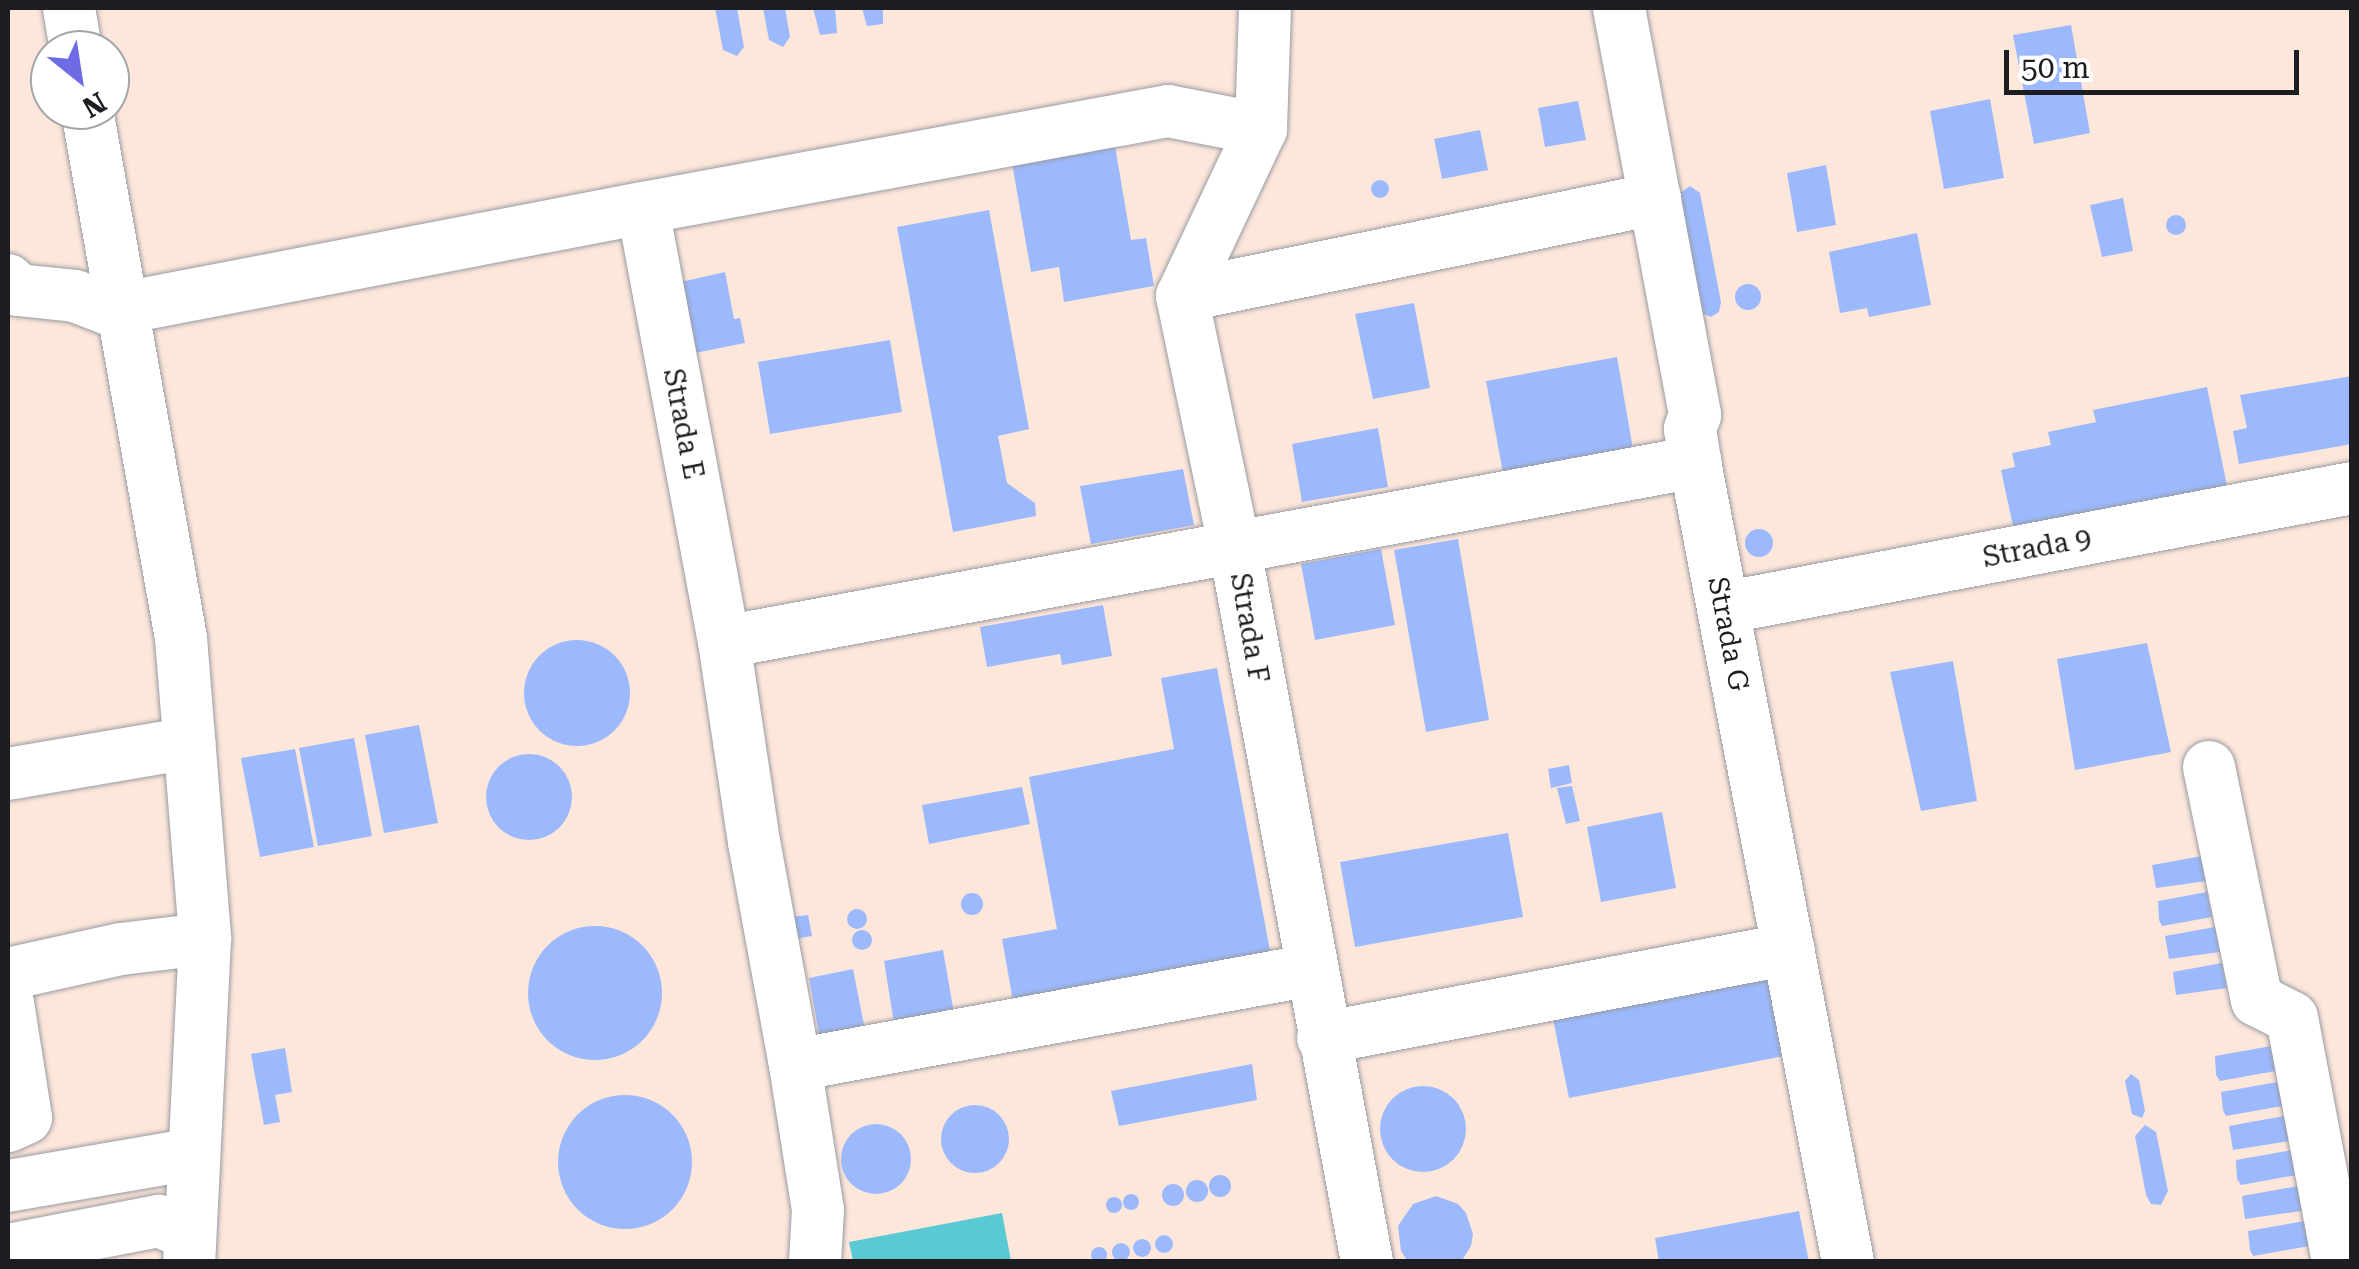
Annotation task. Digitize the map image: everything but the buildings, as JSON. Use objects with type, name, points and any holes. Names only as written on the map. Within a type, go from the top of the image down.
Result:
[{"type":"lane","points":[[1182,296],[1261,128],[1265,8]]},
{"type":"lane","name":"Strada G","points":[[1619,8],[1695,415],[1690,429],[1696,462],[1848,1262]]},
{"type":"lane","points":[[8,280],[18,290],[75,296],[124,312],[642,208],[1168,111],[1261,128]]},
{"type":"lane","points":[[91,130],[181,638],[205,940],[188,1248]]},
{"type":"lane","points":[[1182,296],[1655,199]]},
{"type":"lane","name":"Strada E","points":[[642,208],[724,642],[754,842],[795,1065],[818,1210],[815,1262]]},
{"type":"lane","name":"Strada F","points":[[1182,296],[1235,549],[1322,1038],[1368,1262]]},
{"type":"lane","points":[[724,642],[1696,462]]},
{"type":"lane","name":"Strada 9","points":[[1723,608],[2352,488]]},
{"type":"lane","points":[[8,774],[189,744]]},
{"type":"lane","points":[[2208,767],[2257,1000],[2292,1018],[2338,1262]]},
{"type":"lane","points":[[8,974],[121,949],[205,940]]},
{"type":"lane","points":[[1322,1038],[1789,949]]},
{"type":"lane","points":[[795,1065],[1311,970]]},
{"type":"lane","points":[[8,1004],[26,1118],[8,1126]]},
{"type":"lane","points":[[8,1186],[193,1154]]},
{"type":"lane","points":[[8,1250],[158,1222],[188,1248]]},
{"type":"shaded area","points":[[8,8],[2351,8],[2351,1261],[8,1261]]},
{"type":"water","points":[[1002,1213],[1011,1261],[853,1261],[849,1242]]}]
